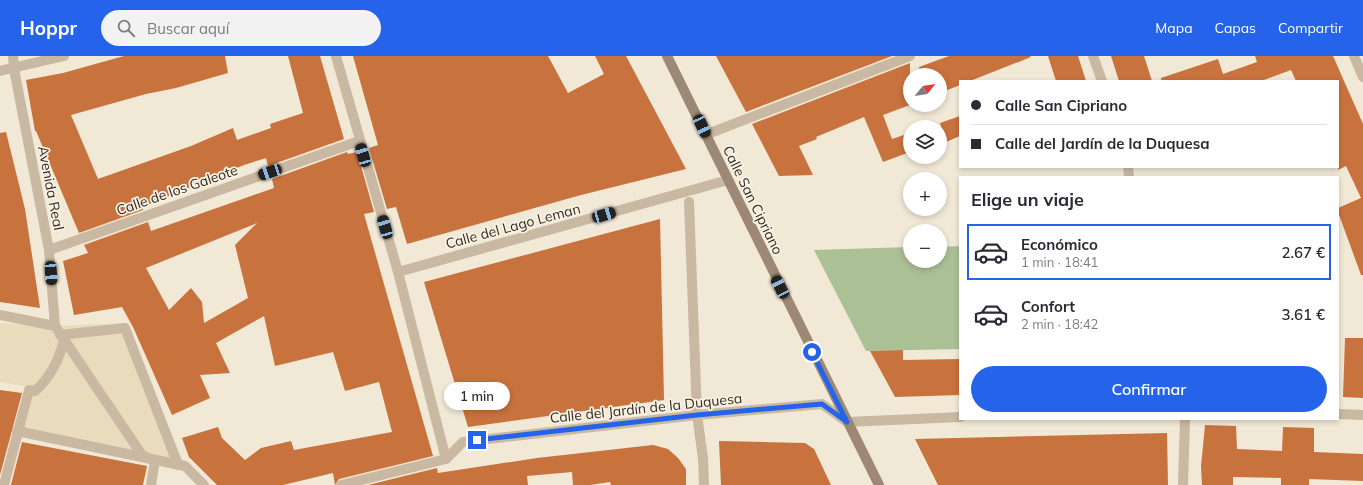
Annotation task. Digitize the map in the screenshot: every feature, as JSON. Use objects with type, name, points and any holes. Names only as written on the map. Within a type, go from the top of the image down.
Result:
[{"type":"street","name":"Avenida Real","points":[[14,56],[14,69],[49,250],[60,334]]},
{"type":"street","points":[[0,71],[14,69],[64,56]]},
{"type":"street","points":[[336,56],[359,141],[398,272],[446,459],[341,485]]},
{"type":"street","name":"Calle San Cipriano","points":[[667,56],[879,485]]},
{"type":"street","points":[[706,135],[910,56]]},
{"type":"street","points":[[1093,56],[1102,80]]},
{"type":"street","points":[[1354,56],[1363,76]]},
{"type":"street","name":"Calle de los Galeote","points":[[49,250],[359,141]]},
{"type":"street","name":"Calle del Lago Leman","points":[[398,272],[728,180]]},
{"type":"street","points":[[689,202],[697,415],[703,458],[704,485]]},
{"type":"street","points":[[0,315],[60,334],[125,328],[178,465]]},
{"type":"street","points":[[4,485],[29,390],[35,391],[46,382],[59,356],[60,334]]},
{"type":"street","points":[[60,334],[142,455],[155,461]]},
{"type":"street","name":"Calle del Jardín de la Duquesa","points":[[446,459],[463,442],[697,415],[822,404],[847,422]]},
{"type":"street","points":[[1339,414],[1363,415]]},
{"type":"street","points":[[847,422],[959,417]]},
{"type":"street","points":[[1183,485],[1185,420]]},
{"type":"street","points":[[17,431],[155,461],[185,466],[204,485]]},
{"type":"street","points":[[151,485],[155,461]]},
{"type":"green space","points":[[959,246],[959,349],[866,351],[814,250],[903,247],[903,268],[947,268],[947,247]]},
{"type":"shaded area","points":[[0,323],[55,326],[126,323],[185,466],[17,431],[30,387],[0,382]]},
{"type":"building","points":[[124,56],[225,56],[228,73],[71,115],[98,179],[191,146],[233,128],[237,140],[271,128],[270,124],[303,113],[288,56],[320,56],[344,139],[268,166],[266,158],[244,165],[142,207],[143,210],[79,233],[35,131],[26,80],[63,73]]},
{"type":"building","points":[[353,56],[548,56],[568,93],[604,74],[595,56],[626,56],[686,169],[581,195],[407,244],[396,207],[387,209],[369,148],[378,145]]},
{"type":"building","points":[[716,56],[892,56],[746,112]]},
{"type":"building","points":[[949,56],[1031,57],[973,80],[959,80],[959,85],[947,90],[947,68],[919,68]]},
{"type":"building","points":[[1048,56],[1078,56],[1086,80],[1056,80]]},
{"type":"building","points":[[1111,56],[1144,56],[1152,80],[1119,80]]},
{"type":"building","points":[[1255,56],[1333,56],[1363,124],[1363,275],[1361,275],[1339,215],[1339,208],[1361,198],[1346,166],[1338,170],[1339,80],[1296,80],[1291,70],[1264,80],[1161,80],[1161,78],[1218,59],[1223,74],[1257,62]]},
{"type":"building","points":[[910,63],[910,68],[903,68],[903,108],[883,115],[892,139],[903,135],[903,155],[883,162],[864,117],[816,137],[817,139],[799,146],[813,175],[779,176],[752,124]]},
{"type":"building","points":[[959,116],[959,136],[947,142],[947,121]]},
{"type":"building","points":[[6,132],[25,209],[40,308],[0,302],[0,133]]},
{"type":"building","points":[[347,152],[348,154],[357,152],[374,212],[364,214],[433,456],[339,479],[335,485],[333,473],[283,485],[217,485],[189,457],[182,438],[218,427],[222,438],[245,460],[261,448],[291,441],[294,450],[392,432],[379,382],[345,391],[333,352],[275,366],[264,316],[216,343],[230,373],[200,375],[210,398],[172,415],[133,327],[122,307],[74,315],[63,261],[88,253],[84,245],[148,222],[151,231],[274,188],[272,179]],"holes":[[[257,223],[235,245],[248,298],[204,323],[202,302],[191,288],[169,310],[146,268]]]},
{"type":"building","points":[[660,219],[664,400],[468,427],[424,282]]},
{"type":"building","points":[[1345,338],[1363,338],[1363,398],[1343,397]]},
{"type":"building","points":[[903,350],[903,360],[959,359],[959,395],[895,397],[870,351]]},
{"type":"building","points":[[0,390],[22,393],[0,475]]},
{"type":"building","points":[[1205,425],[1236,426],[1237,449],[1282,451],[1283,427],[1314,428],[1314,452],[1363,454],[1363,481],[1309,479],[1309,485],[1281,485],[1281,478],[1233,477],[1233,485],[1202,485],[1201,466]]},
{"type":"building","points":[[1167,433],[1168,485],[938,485],[915,439]]},
{"type":"building","points":[[719,441],[805,443],[814,449],[831,485],[721,485]]},
{"type":"building","points":[[22,442],[147,466],[143,485],[11,485]]},
{"type":"building","points":[[653,445],[668,449],[678,458],[686,469],[686,485],[611,485],[610,482],[590,485],[573,485],[572,472],[527,476],[528,485],[368,485],[437,468],[438,473],[537,458]]},
{"type":"route","points":[[477,440],[697,415],[822,404],[847,422],[812,352]]}]
